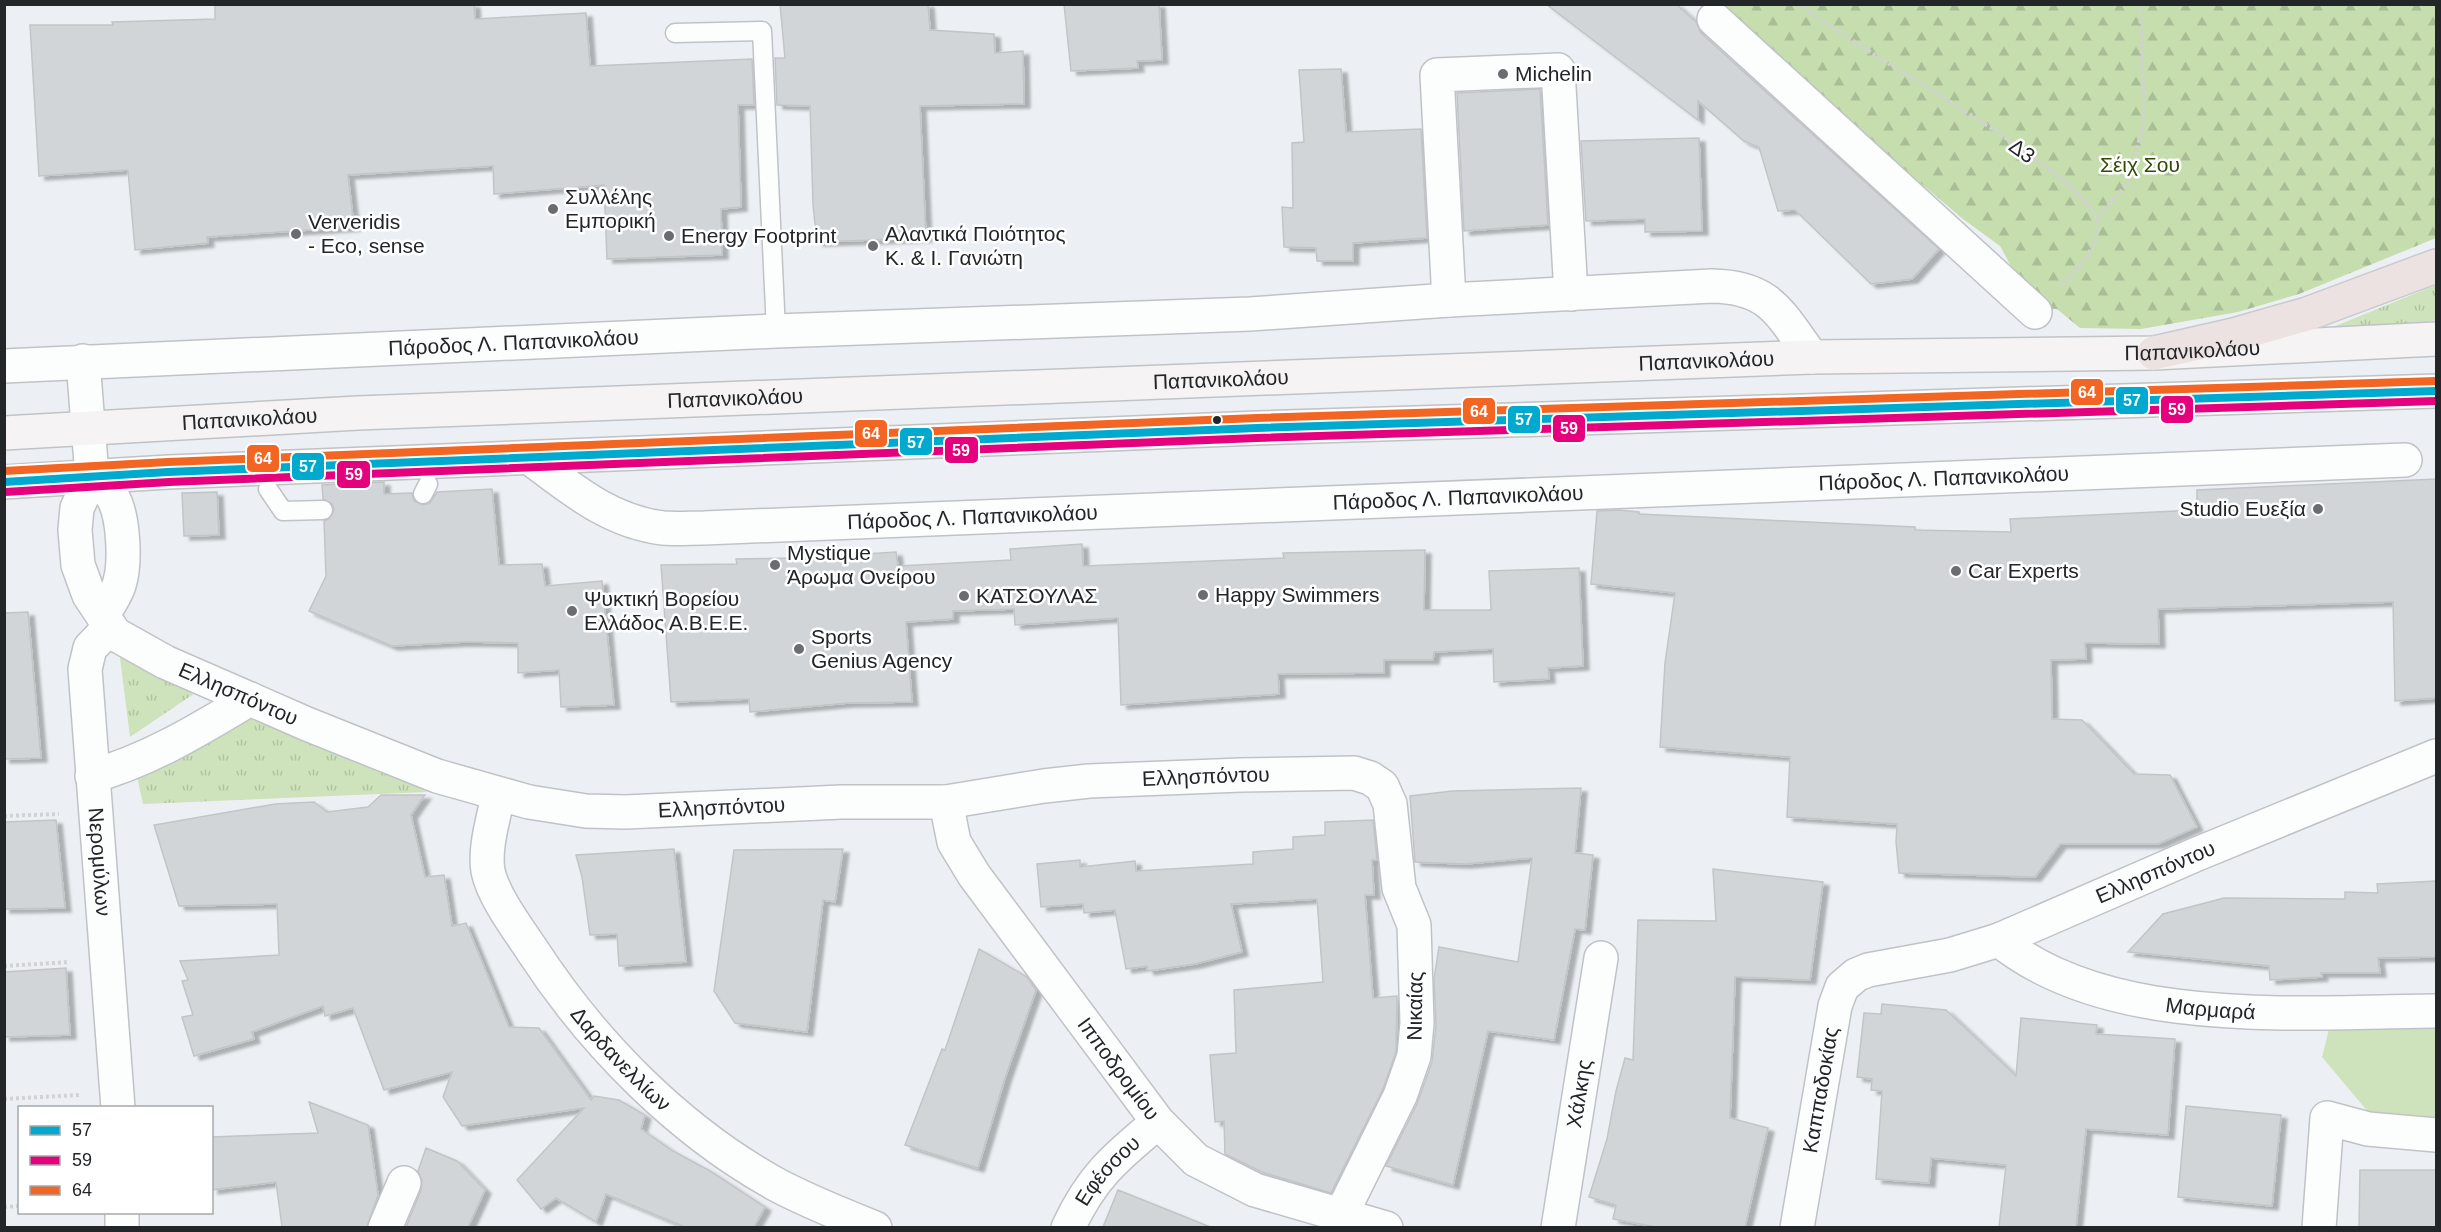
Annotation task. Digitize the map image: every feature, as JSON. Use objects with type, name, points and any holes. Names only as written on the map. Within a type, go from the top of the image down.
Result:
[{"type":"highway","points":[[2154,353],[2233,335],[2307,314],[2436,266]]},
{"type":"main road","name":"Παπανικολάου","points":[[4,433],[358,413],[1812,357],[2154,353],[2436,339]]},
{"type":"main road","points":[[4,482],[92,476],[1281,428],[2432,389],[2436,391]]},
{"type":"street","points":[[1714,19],[2035,312]]},
{"type":"street","points":[[1449,300],[1437,75],[1558,70],[1571,294]]},
{"type":"street","name":"Πάροδος Λ. Παπανικολάου","points":[[4,366],[776,331],[1250,314],[1449,300],[1712,286],[1744,290],[1759,295],[1778,311],[1812,357]]},
{"type":"street","points":[[83,361],[92,476],[77,508],[76,546],[84,586],[106,621]]},
{"type":"street","name":"Πάροδος Λ. Παπανικολάου","points":[[530,458],[583,498],[611,513],[634,522],[662,528],[2405,460]]},
{"type":"street","name":"Νερομύλων","points":[[92,476],[111,495],[122,535],[123,563],[119,584],[106,621],[90,648],[85,663],[117,1100]]},
{"type":"street","name":"Ελλησπόντου","points":[[106,621],[124,641],[140,650],[397,761],[498,795],[569,809],[626,812],[841,802],[946,802],[1089,781],[1205,776],[1354,773],[1370,778],[1382,786]]},
{"type":"street","points":[[92,776],[128,764],[250,699]]},
{"type":"street","name":"Ελλησπόντου","points":[[1868,970],[1950,955],[1999,940],[2197,854],[2436,756]]},
{"type":"street","name":"Νικαίας","points":[[1341,1215],[1400,1096],[1414,1056],[1416,1034],[1414,925],[1399,888],[1390,804],[1382,786]]},
{"type":"street","name":"Δαρδανελλίων","points":[[498,795],[488,851],[489,876],[520,932],[567,1000],[615,1055],[701,1134],[826,1218],[874,1227]]},
{"type":"street","name":"Ιπποδρομίου","points":[[946,802],[954,842],[964,860],[1158,1122],[1196,1160],[1255,1190],[1386,1227]]},
{"type":"street","name":"Μαρμαρά","points":[[1999,940],[2027,959],[2056,973],[2112,994],[2140,1001],[2222,1010],[2436,1011]]},
{"type":"street","name":"Χάλκης","points":[[1558,1227],[1602,958]]},
{"type":"street","name":"Καππαδοκίας","points":[[1797,1227],[1835,1006],[1842,987],[1848,980],[1868,970]]},
{"type":"street","points":[[2319,1227],[2327,1118],[2368,1129],[2436,1135]]},
{"type":"street","name":"Εφέσσου","points":[[1068,1227],[1098,1176],[1116,1157],[1158,1122]]},
{"type":"street","points":[[385,1227],[404,1183]]},
{"type":"lane","points":[[675,33],[762,31],[776,331]]},
{"type":"lane","points":[[268,489],[283,511],[323,510]]},
{"type":"path","name":"Δ3","points":[[1798,4],[1867,51],[1948,100],[2057,176],[2088,204],[2096,219]]},
{"type":"path","points":[[2035,312],[2088,254],[2097,232],[2096,219],[2129,182],[2144,121],[2142,4]]},
{"type":"path","points":[[4,816],[96,813]]},
{"type":"path","points":[[4,966],[107,960]]},
{"type":"path","points":[[4,1099],[117,1100]]},
{"type":"green space","name":"Σέιχ Σου","points":[[1710,5],[2436,5],[2436,238],[2299,294],[2238,312],[2141,329],[2080,328],[2057,309],[2042,308],[2016,275],[2000,246],[1963,219]]},
{"type":"green space","points":[[2436,285],[2436,320],[2371,332],[2333,327]]},
{"type":"green space","points":[[118,642],[201,689],[130,737]]},
{"type":"green space","points":[[253,705],[427,792],[143,804],[135,767]]},
{"type":"green space","points":[[2332,1017],[2436,1017],[2436,1122],[2375,1120],[2322,1057]]},
{"type":"building","points":[[215,4],[474,4],[475,19],[586,13],[590,66],[752,59],[754,105],[738,105],[741,207],[721,209],[722,255],[607,259],[604,185],[494,194],[493,166],[348,175],[354,227],[207,237],[208,243],[135,250],[128,170],[39,176],[30,25],[113,25],[112,22],[215,19]]},
{"type":"building","points":[[780,4],[928,4],[930,30],[994,34],[995,53],[1023,51],[1024,104],[920,106],[926,238],[817,242],[813,205],[810,106],[777,105],[775,58],[785,58]]},
{"type":"building","points":[[1064,4],[1159,4],[1162,60],[1137,61],[1138,68],[1071,71]]},
{"type":"building","points":[[1546,4],[1676,4],[1696,22],[1701,33],[1939,249],[1912,279],[1871,284],[1795,210],[1778,211],[1759,147],[1744,141],[1698,101],[1698,120]]},
{"type":"building","points":[[1341,69],[1346,132],[1421,129],[1427,238],[1353,243],[1353,261],[1317,261],[1316,248],[1284,247],[1282,207],[1293,208],[1292,143],[1304,142],[1299,70]]},
{"type":"building","points":[[1540,89],[1548,225],[1464,231],[1457,93]]},
{"type":"building","points":[[1699,138],[1702,231],[1645,232],[1645,219],[1586,221],[1581,141]]},
{"type":"building","points":[[2436,479],[2436,698],[2395,701],[2393,602],[2158,609],[2159,644],[2085,643],[2086,659],[2051,660],[2052,719],[2082,720],[2134,774],[2170,775],[2197,827],[2158,844],[2060,844],[2035,877],[1899,873],[1897,824],[1787,817],[1790,757],[1660,747],[1665,663],[1675,593],[1591,584],[1597,511],[1619,510],[1639,512],[1639,514],[1915,527],[1915,530],[2011,532],[2010,519],[2197,510],[2197,490]]},
{"type":"building","points":[[384,482],[384,494],[412,493],[414,501],[423,505],[430,503],[437,492],[492,489],[499,565],[542,564],[545,586],[602,581],[614,705],[561,707],[559,670],[518,673],[518,643],[465,642],[392,646],[309,611],[326,576],[324,521],[329,519],[334,510],[332,504],[323,499],[322,485]]},
{"type":"building","points":[[217,492],[219,535],[184,536],[182,493]]},
{"type":"building","points":[[1082,544],[1083,566],[1284,558],[1283,553],[1425,550],[1424,610],[1491,610],[1489,571],[1579,568],[1583,666],[1548,668],[1549,679],[1494,682],[1493,649],[1434,652],[1433,660],[1384,660],[1384,673],[1278,674],[1279,694],[1121,705],[1118,618],[1015,625],[1014,609],[953,611],[953,619],[906,622],[912,702],[848,703],[750,712],[749,699],[671,702],[661,565],[737,564],[736,559],[896,552],[898,566],[1011,560],[1010,549]]},
{"type":"building","points":[[28,612],[41,758],[4,759],[4,613]]},
{"type":"building","points":[[1581,788],[1575,853],[1593,855],[1585,930],[1575,929],[1554,1040],[1488,1031],[1453,1185],[1386,1166],[1417,1104],[1432,1062],[1436,1025],[1434,979],[1439,947],[1518,962],[1532,858],[1465,864],[1415,862],[1410,796],[1452,791]]},
{"type":"building","points":[[381,795],[425,795],[411,815],[425,877],[444,875],[452,926],[466,923],[509,1027],[539,1028],[591,1100],[594,1096],[619,1100],[645,1115],[641,1129],[765,1207],[754,1227],[685,1227],[606,1194],[596,1222],[556,1198],[541,1209],[517,1180],[584,1108],[462,1126],[443,1097],[452,1072],[384,1090],[353,1008],[325,1016],[323,1006],[252,1032],[254,1039],[194,1056],[182,1017],[193,1015],[182,981],[188,980],[180,961],[279,955],[277,904],[179,906],[154,825],[275,804],[314,802],[327,812],[368,807]]},
{"type":"building","points":[[56,820],[65,908],[4,909],[4,822]]},
{"type":"building","points":[[1373,820],[1377,860],[1372,860],[1374,895],[1365,895],[1373,998],[1397,996],[1396,1052],[1383,1089],[1331,1193],[1262,1172],[1225,1154],[1224,1121],[1215,1122],[1210,1055],[1236,1053],[1234,990],[1323,982],[1317,899],[1231,904],[1242,952],[1195,964],[1148,971],[1147,966],[1126,969],[1115,910],[1084,913],[1083,904],[1041,907],[1037,864],[1080,860],[1080,867],[1135,861],[1136,871],[1253,864],[1253,852],[1293,849],[1293,837],[1325,835],[1325,822]]},
{"type":"building","points":[[674,849],[686,962],[619,966],[617,934],[590,935],[582,877],[576,855]]},
{"type":"building","points":[[843,849],[835,902],[823,900],[807,1032],[735,1023],[714,991],[734,850]]},
{"type":"building","points":[[1713,869],[1823,882],[1810,980],[1735,977],[1730,1118],[1768,1128],[1745,1227],[1657,1227],[1613,1219],[1616,1205],[1589,1197],[1607,1139],[1625,1058],[1633,1060],[1638,920],[1716,921]]},
{"type":"building","points":[[2436,881],[2436,957],[2378,958],[2380,973],[2321,973],[2322,977],[2270,980],[2269,966],[2128,952],[2163,914],[2224,898],[2345,899],[2345,892],[2378,893],[2377,884]]},
{"type":"building","points":[[979,949],[1027,977],[1036,990],[1005,1078],[978,1168],[905,1145],[942,1049],[945,1050]]},
{"type":"building","points":[[66,968],[70,1035],[4,1037],[4,972]]},
{"type":"building","points":[[1882,1004],[1946,1010],[2016,1076],[2021,1018],[2097,1025],[2096,1034],[2175,1039],[2168,1135],[2086,1129],[2076,1227],[1999,1227],[2006,1165],[1931,1158],[1929,1183],[1876,1179],[1882,1091],[1871,1090],[1872,1079],[1857,1077],[1864,1013],[1881,1014]]},
{"type":"building","points":[[309,1102],[368,1125],[378,1195],[367,1227],[282,1227],[276,1182],[213,1190],[213,1137],[318,1133]]},
{"type":"building","points":[[2186,1106],[2281,1115],[2272,1206],[2178,1197]]},
{"type":"building","points":[[426,1148],[457,1161],[485,1190],[468,1227],[406,1227],[421,1190],[422,1180],[418,1171]]},
{"type":"building","points":[[2360,1170],[2436,1170],[2436,1227],[2359,1227]]},
{"type":"building","points":[[1118,1190],[1208,1226],[1208,1227],[1103,1227]]},
{"type":"transit line","name":"64","points":[[4,471],[168,462],[1257,418],[2436,381]]},
{"type":"transit line","name":"57","points":[[4,482],[168,472],[1257,428],[2436,391]]},
{"type":"transit line","name":"59","points":[[5,492],[169,482],[1257,438],[2436,401]]},
{"type":"place","name":"Michelin","points":[[1503,74]]},
{"type":"place","name":"Συλλέλης Εμπορική","points":[[553,209]]},
{"type":"place","name":"Ververidis - Eco, sense","points":[[296,234]]},
{"type":"place","name":"Energy Footprint","points":[[669,236]]},
{"type":"place","name":"Αλαντικά Ποιότητος Κ. & Ι. Γανιώτη","points":[[873,246]]},
{"type":"place","name":"Studio Ευεξία","points":[[2318,509]]},
{"type":"place","name":"Mystique Άρωμα Ονείρου","points":[[775,565]]},
{"type":"place","name":"Car Experts","points":[[1956,571]]},
{"type":"place","name":"Happy Swimmers","points":[[1203,595]]},
{"type":"place","name":"ΚΑΤΣΟΥΛΑΣ","points":[[964,596]]},
{"type":"place","name":"Ψυκτική Βορείου Ελλάδος Α.Β.Ε.Ε.","points":[[572,611]]},
{"type":"place","name":"Sports Genius Agency","points":[[799,649]]}]
